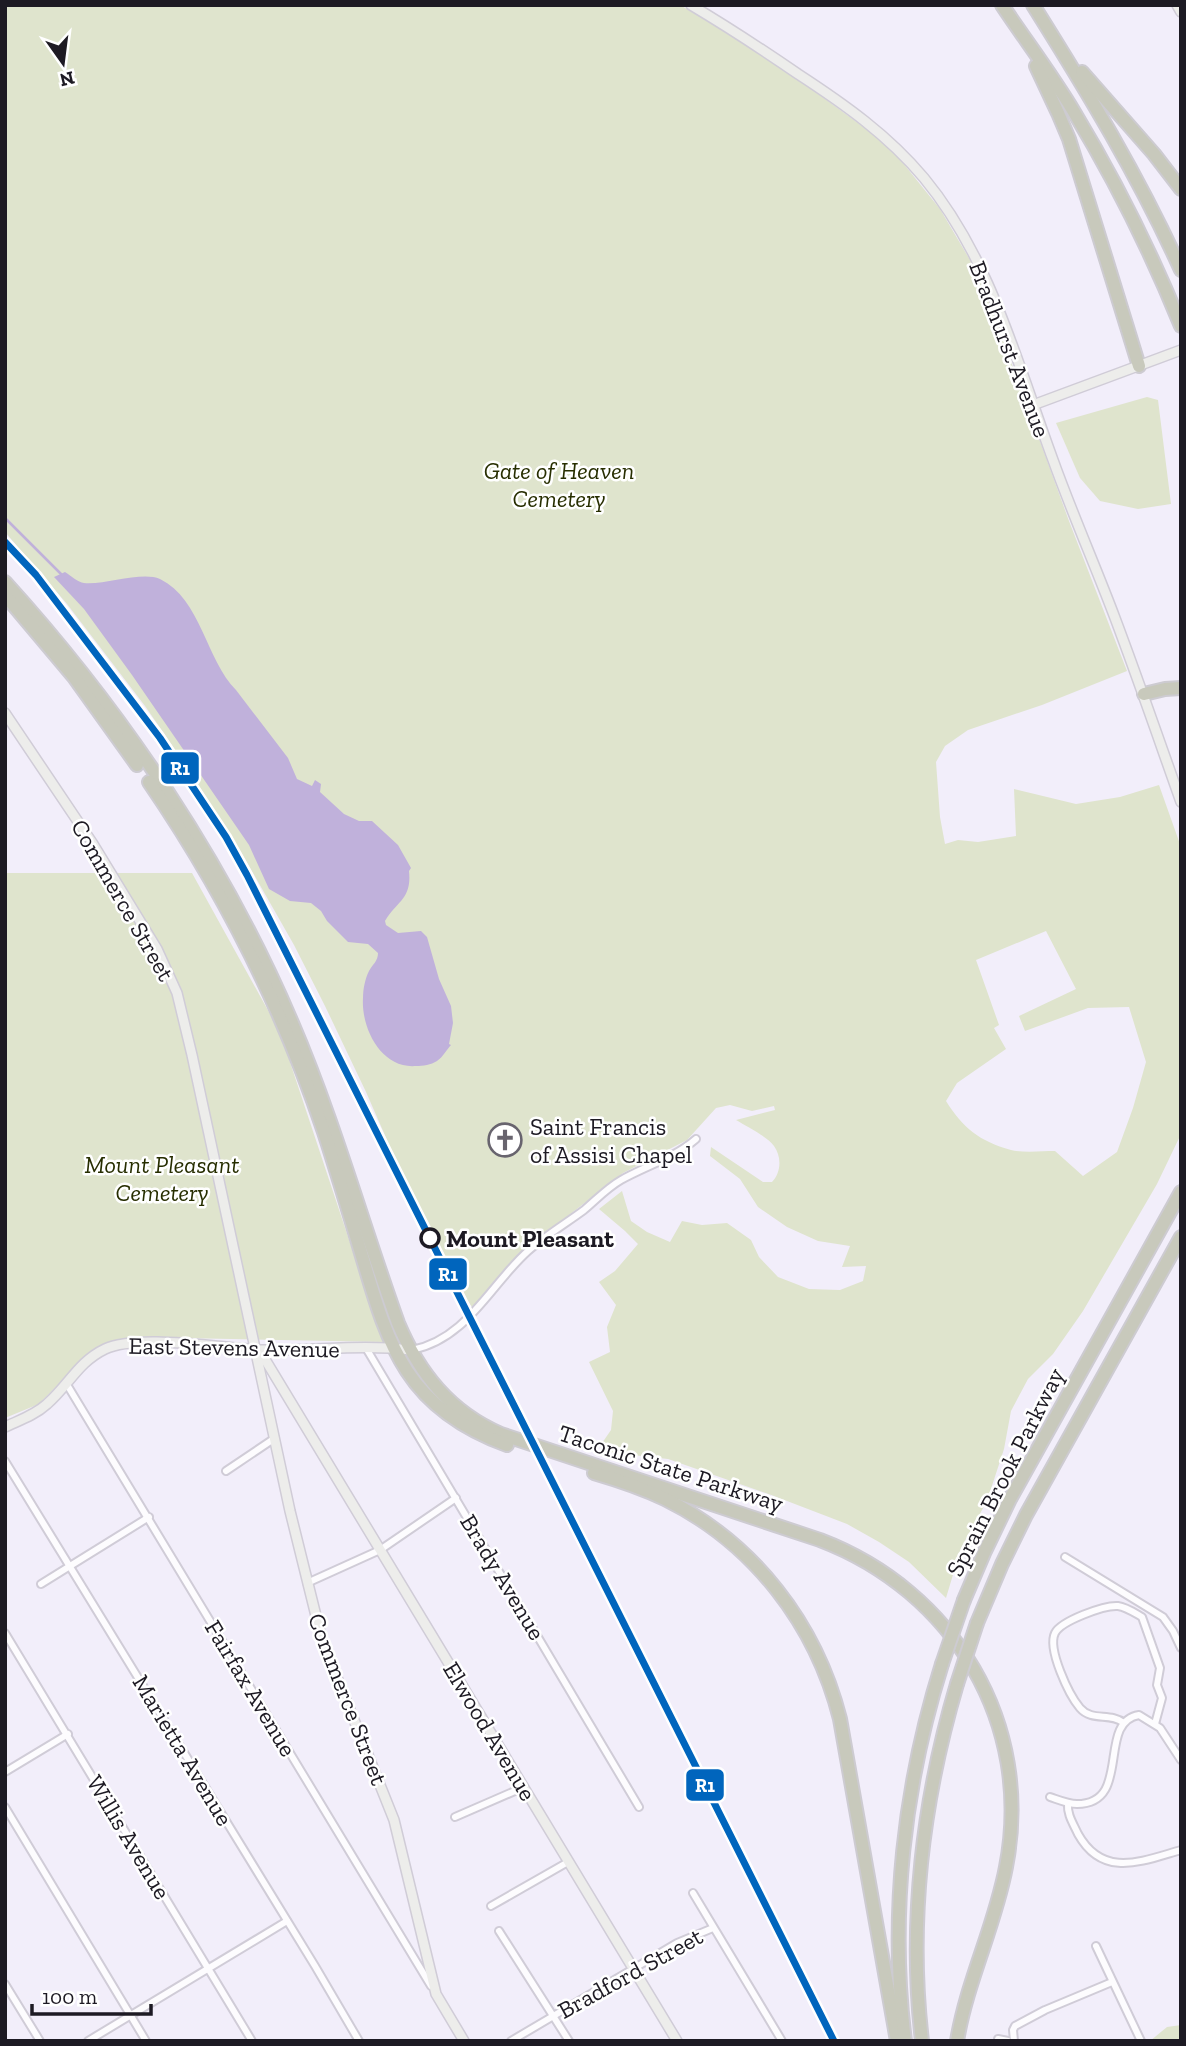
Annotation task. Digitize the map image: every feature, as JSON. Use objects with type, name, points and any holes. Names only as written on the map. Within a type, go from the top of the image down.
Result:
[{"type":"highway","points":[[1002,5],[1072,108],[1107,168],[1181,326]]},
{"type":"highway","points":[[1033,5],[1126,158],[1181,270]]},
{"type":"highway","points":[[1017,28],[1069,139],[1141,365]]},
{"type":"highway","points":[[1054,38],[1181,189]]},
{"type":"highway","name":"Taconic State Parkway","points":[[5,582],[65,651],[128,737],[193,833],[242,917],[280,995],[317,1084],[395,1315],[410,1350],[428,1379],[453,1405],[514,1443]]},
{"type":"highway","name":"Taconic State Parkway","points":[[5,595],[74,677],[125,747],[189,843],[233,918],[278,1014],[311,1094],[377,1304],[394,1348],[418,1387],[439,1408],[475,1432],[551,1455],[675,1504],[734,1544],[765,1575],[805,1630],[828,1680],[840,1719],[897,2041]]},
{"type":"highway","points":[[1144,694],[1181,688]]},
{"type":"highway","name":"Sprain Brook Parkway","points":[[905,2041],[899,1953],[905,1840],[920,1747],[942,1664],[964,1600],[1010,1499],[1181,1192]]},
{"type":"highway","name":"Sprain Brook Parkway","points":[[922,2041],[917,1953],[921,1864],[935,1770],[957,1684],[999,1571],[1026,1515],[1181,1237]]},
{"type":"highway","name":"Taconic State Parkway","points":[[551,1455],[626,1474],[846,1551],[878,1568],[908,1590],[939,1620],[966,1656],[986,1693],[1001,1733],[1009,1773],[1012,1812],[1009,1853],[1003,1881],[963,2008],[957,2041]]},
{"type":"street","name":"Bradhurst Avenue","points":[[691,5],[744,37],[886,138],[924,179],[955,221],[992,291],[1144,694],[1181,802]]},
{"type":"street","points":[[1177,5],[1181,12]]},
{"type":"street","points":[[1033,405],[1181,350]]},
{"type":"street","name":"Commerce Street","points":[[5,713],[99,854],[171,977],[186,1028],[254,1349],[322,1640],[394,1821],[436,1994],[464,2041]]},
{"type":"street","points":[[410,1350],[453,1331],[481,1305],[517,1261],[607,1189],[696,1139]]},
{"type":"street","name":"East Stevens Avenue","points":[[5,1426],[40,1410],[85,1361],[108,1348],[126,1344],[254,1349],[410,1350]]},
{"type":"street","name":"Brady Avenue","points":[[366,1348],[639,1807]]},
{"type":"street","name":"Commerce Street","points":[[254,1349],[263,1356],[302,1422]]},
{"type":"street","name":"Fairfax Avenue","points":[[66,1383],[436,1994]]},
{"type":"street","name":"Elwood Avenue","points":[[302,1422],[677,2041]]},
{"type":"street","points":[[226,1471],[275,1438]]},
{"type":"street","name":"Marietta Avenue","points":[[5,1461],[359,2041]]},
{"type":"street","points":[[307,1583],[380,1550],[456,1499]]},
{"type":"street","points":[[41,1584],[149,1517]]},
{"type":"street","points":[[1065,1556],[1163,1617],[1181,1648]]},
{"type":"street","points":[[1124,1723],[1117,1718],[1090,1716],[1080,1708],[1057,1663],[1054,1637],[1056,1630],[1074,1618],[1112,1606],[1120,1606],[1142,1617],[1160,1668],[1157,1685],[1162,1698],[1155,1724]]},
{"type":"street","name":"Willis Avenue","points":[[5,1633],[252,2041]]},
{"type":"street","points":[[1050,1797],[1080,1804],[1102,1794],[1109,1784],[1117,1737],[1124,1723],[1132,1716],[1139,1715],[1155,1724],[1167,1737],[1181,1760]]},
{"type":"street","points":[[5,1772],[68,1734]]},
{"type":"street","points":[[455,1817],[524,1787]]},
{"type":"street","points":[[1069,1803],[1070,1819],[1084,1844],[1089,1850],[1117,1863],[1132,1864],[1181,1850]]},
{"type":"street","points":[[5,1807],[146,2041]]},
{"type":"street","points":[[491,1906],[568,1862]]},
{"type":"street","points":[[693,1893],[782,2041]]},
{"type":"street","points":[[88,2041],[287,1921]]},
{"type":"street","name":"Bradford Street","points":[[511,2041],[677,1943],[713,1928]]},
{"type":"street","points":[[499,1931],[569,2041]]},
{"type":"street","points":[[1096,1945],[1140,2041]]},
{"type":"street","points":[[1014,2041],[1015,2026],[1045,2010],[1112,1982]]},
{"type":"street","points":[[5,1984],[40,2041]]},
{"type":"street","points":[[998,2039],[1008,2041]]},
{"type":"green space","name":"Gate of Heaven Cemetery","points":[[5,5],[680,5],[787,71],[877,137],[899,158],[940,209],[973,265],[1127,671],[1042,705],[968,730],[945,746],[936,762],[945,844],[958,840],[978,842],[1016,836],[1014,789],[1076,804],[1120,797],[1159,785],[1181,847],[1181,1134],[1157,1184],[1083,1311],[1053,1354],[1028,1379],[1011,1411],[1004,1449],[987,1501],[961,1548],[946,1598],[909,1562],[847,1524],[668,1459],[606,1452],[600,1446],[611,1430],[613,1411],[589,1362],[610,1352],[607,1327],[616,1305],[599,1282],[615,1271],[638,1244],[599,1209],[622,1191],[631,1221],[670,1242],[682,1221],[702,1225],[727,1223],[751,1240],[759,1257],[778,1277],[809,1289],[840,1290],[863,1281],[866,1266],[842,1267],[850,1246],[818,1241],[787,1227],[758,1207],[740,1179],[710,1156],[711,1147],[763,1182],[772,1182],[779,1170],[777,1150],[767,1139],[736,1120],[775,1110],[774,1106],[752,1111],[730,1105],[716,1108],[687,1140],[623,1173],[528,1247],[472,1307],[394,1156],[325,1006],[241,852],[145,706],[67,604],[5,532]],"holes":[[[1046,931],[1076,989],[1019,1016],[1025,1031],[1088,1008],[1129,1007],[1146,1062],[1117,1152],[1083,1176],[1055,1151],[1011,1150],[981,1138],[959,1119],[946,1101],[957,1083],[1006,1049],[994,1028],[999,1025],[976,960]]]},
{"type":"green space","points":[[1147,397],[1158,400],[1171,504],[1138,509],[1100,501],[1080,478],[1056,423]]},
{"type":"green space","name":"Mount Pleasant Cemetery","points":[[5,873],[192,873],[280,1032],[383,1342],[130,1337],[91,1351],[39,1404],[5,1418]]},
{"type":"green space","points":[[1181,2025],[1181,2041],[1150,2041],[1167,2027]]},
{"type":"shaded area","points":[[65,572],[84,583],[152,577],[174,588],[194,615],[226,677],[288,758],[297,779],[312,786],[315,780],[321,784],[320,792],[344,814],[359,821],[372,821],[398,845],[411,868],[408,888],[403,899],[385,921],[386,925],[398,933],[421,931],[427,937],[439,979],[451,1006],[453,1023],[451,1045],[437,1061],[416,1066],[404,1065],[383,1054],[370,1033],[363,1010],[366,977],[378,953],[368,944],[348,942],[311,903],[290,901],[269,889],[249,845],[132,675],[84,609],[54,577]]},
{"type":"waterway","points":[[5,518],[61,574]]},
{"type":"transit line","name":"R1","points":[[5,542],[36,575],[160,738],[226,837],[834,2041]]},
{"type":"place","name":"Saint Francis of Assisi Chapel","points":[[505,1140]]},
{"type":"place","name":"Mount Pleasant","points":[[430,1238]]}]
